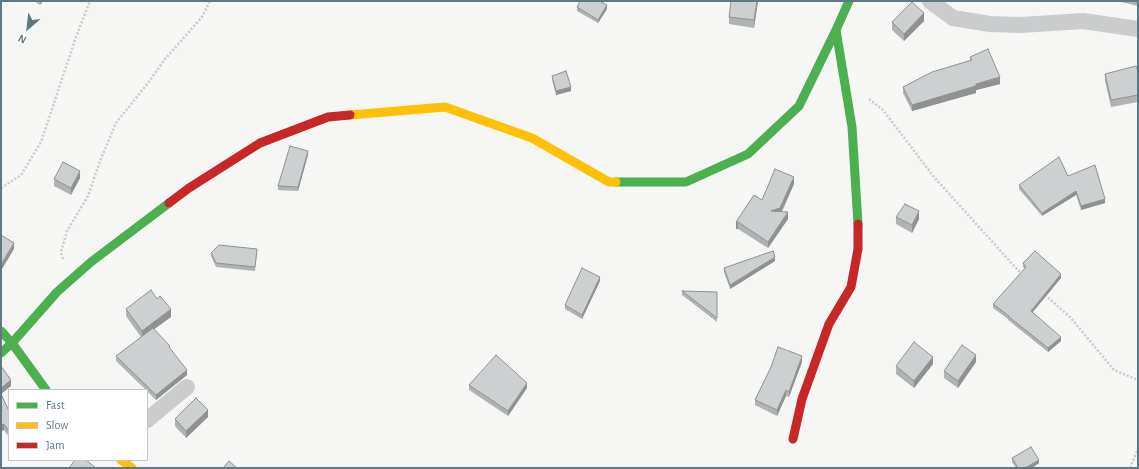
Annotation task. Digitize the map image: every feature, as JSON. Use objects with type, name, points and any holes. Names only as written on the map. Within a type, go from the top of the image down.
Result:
[{"type":"street","points":[[1,353],[12,343],[57,292],[91,262],[188,188],[260,143],[328,117],[446,107],[532,138],[609,182],[686,182],[748,154],[799,106],[849,1]]},
{"type":"street","points":[[930,1],[952,18],[990,24],[1021,25],[1082,21],[1138,30]]},
{"type":"street","points":[[793,439],[802,399],[829,324],[852,287],[858,249],[858,215],[852,127],[836,30]]},
{"type":"street","points":[[853,275],[860,296]]},
{"type":"street","points":[[1,331],[12,343],[45,389]]},
{"type":"street","points":[[148,419],[187,387]]},
{"type":"street","points":[[122,461],[132,468]]},
{"type":"path","points":[[1,188],[21,175],[41,142],[76,37],[90,1]]},
{"type":"path","points":[[68,283],[61,252],[67,231],[88,196],[100,161],[116,123],[165,59],[202,17],[210,1]]},
{"type":"path","points":[[844,81],[883,110],[934,177],[1015,268],[1026,277]]},
{"type":"path","points":[[1042,292],[1070,317],[1114,370],[1138,380]]},
{"type":"path","points":[[1130,468],[1138,449]]},
{"type":"building","points":[[580,1],[602,1],[601,2],[607,5],[598,20],[577,7]]},
{"type":"building","points":[[731,1],[757,1],[754,20],[729,17]]},
{"type":"building","points":[[912,2],[924,13],[904,34],[892,22]]},
{"type":"building","points":[[988,49],[1000,77],[976,84],[976,86],[912,105],[903,87],[932,72],[972,60],[970,57]]},
{"type":"building","points":[[1136,66],[1138,72],[1138,95],[1111,100],[1105,74]]},
{"type":"building","points":[[566,71],[571,87],[556,91],[552,76]]},
{"type":"building","points":[[290,146],[308,151],[298,187],[278,186]]},
{"type":"building","points":[[1059,157],[1068,176],[1095,165],[1105,199],[1081,206],[1076,191],[1042,213],[1019,185]]},
{"type":"building","points":[[63,162],[80,171],[71,188],[54,179]]},
{"type":"building","points":[[775,169],[794,177],[780,208],[771,211],[788,212],[768,242],[736,222],[754,195],[762,200]]},
{"type":"building","points":[[905,204],[919,211],[912,225],[896,217]]},
{"type":"building","points":[[1,235],[14,243],[2,263],[1,263]]},
{"type":"building","points":[[219,245],[257,249],[255,267],[216,263],[211,253]]},
{"type":"building","points":[[773,251],[775,257],[730,285],[724,268]]},
{"type":"building","points":[[1035,251],[1061,274],[1031,311],[1061,337],[1048,348],[993,304],[1026,267],[1023,263]]},
{"type":"building","points":[[582,268],[600,277],[582,315],[565,305]]},
{"type":"building","points":[[151,290],[157,299],[160,296],[171,309],[142,331],[126,309]]},
{"type":"building","points":[[682,291],[717,292],[717,318]]},
{"type":"building","points":[[153,328],[170,346],[169,347],[187,370],[156,395],[116,356]]},
{"type":"building","points":[[914,342],[933,357],[914,381],[896,366]]},
{"type":"building","points":[[962,345],[976,355],[958,381],[944,371]]},
{"type":"building","points":[[778,347],[802,356],[789,392],[786,390],[777,410],[755,400],[771,367]]},
{"type":"building","points":[[496,355],[527,383],[508,411],[469,385]]},
{"type":"building","points":[[1,366],[11,380],[1,388]]},
{"type":"building","points":[[1,394],[8,409],[8,430],[4,424],[1,425]]},
{"type":"building","points":[[196,398],[208,410],[186,431],[175,419]]},
{"type":"building","points":[[1031,447],[1039,460],[1025,468],[1018,468],[1012,458]]},
{"type":"building","points":[[74,461],[87,461],[96,468],[69,468]]},
{"type":"building","points":[[229,461],[237,468],[223,468]]},
{"type":"traffic: fast","points":[[849,1],[836,30],[852,127],[858,224]]},
{"type":"traffic: fast","points":[[616,182],[686,182],[748,154],[799,106],[836,30]]},
{"type":"traffic: fast","points":[[1,353],[12,343],[57,292],[91,262],[169,203]]},
{"type":"traffic: fast","points":[[1,331],[12,343],[45,389]]},
{"type":"traffic: slow","points":[[350,115],[445,107],[532,138],[609,182],[616,182]]},
{"type":"traffic: slow","points":[[122,461],[132,468]]},
{"type":"traffic: jam","points":[[169,203],[189,188],[260,143],[328,117],[350,115]]},
{"type":"traffic: jam","points":[[793,439],[802,399],[829,324],[851,287],[858,249],[858,224]]}]
